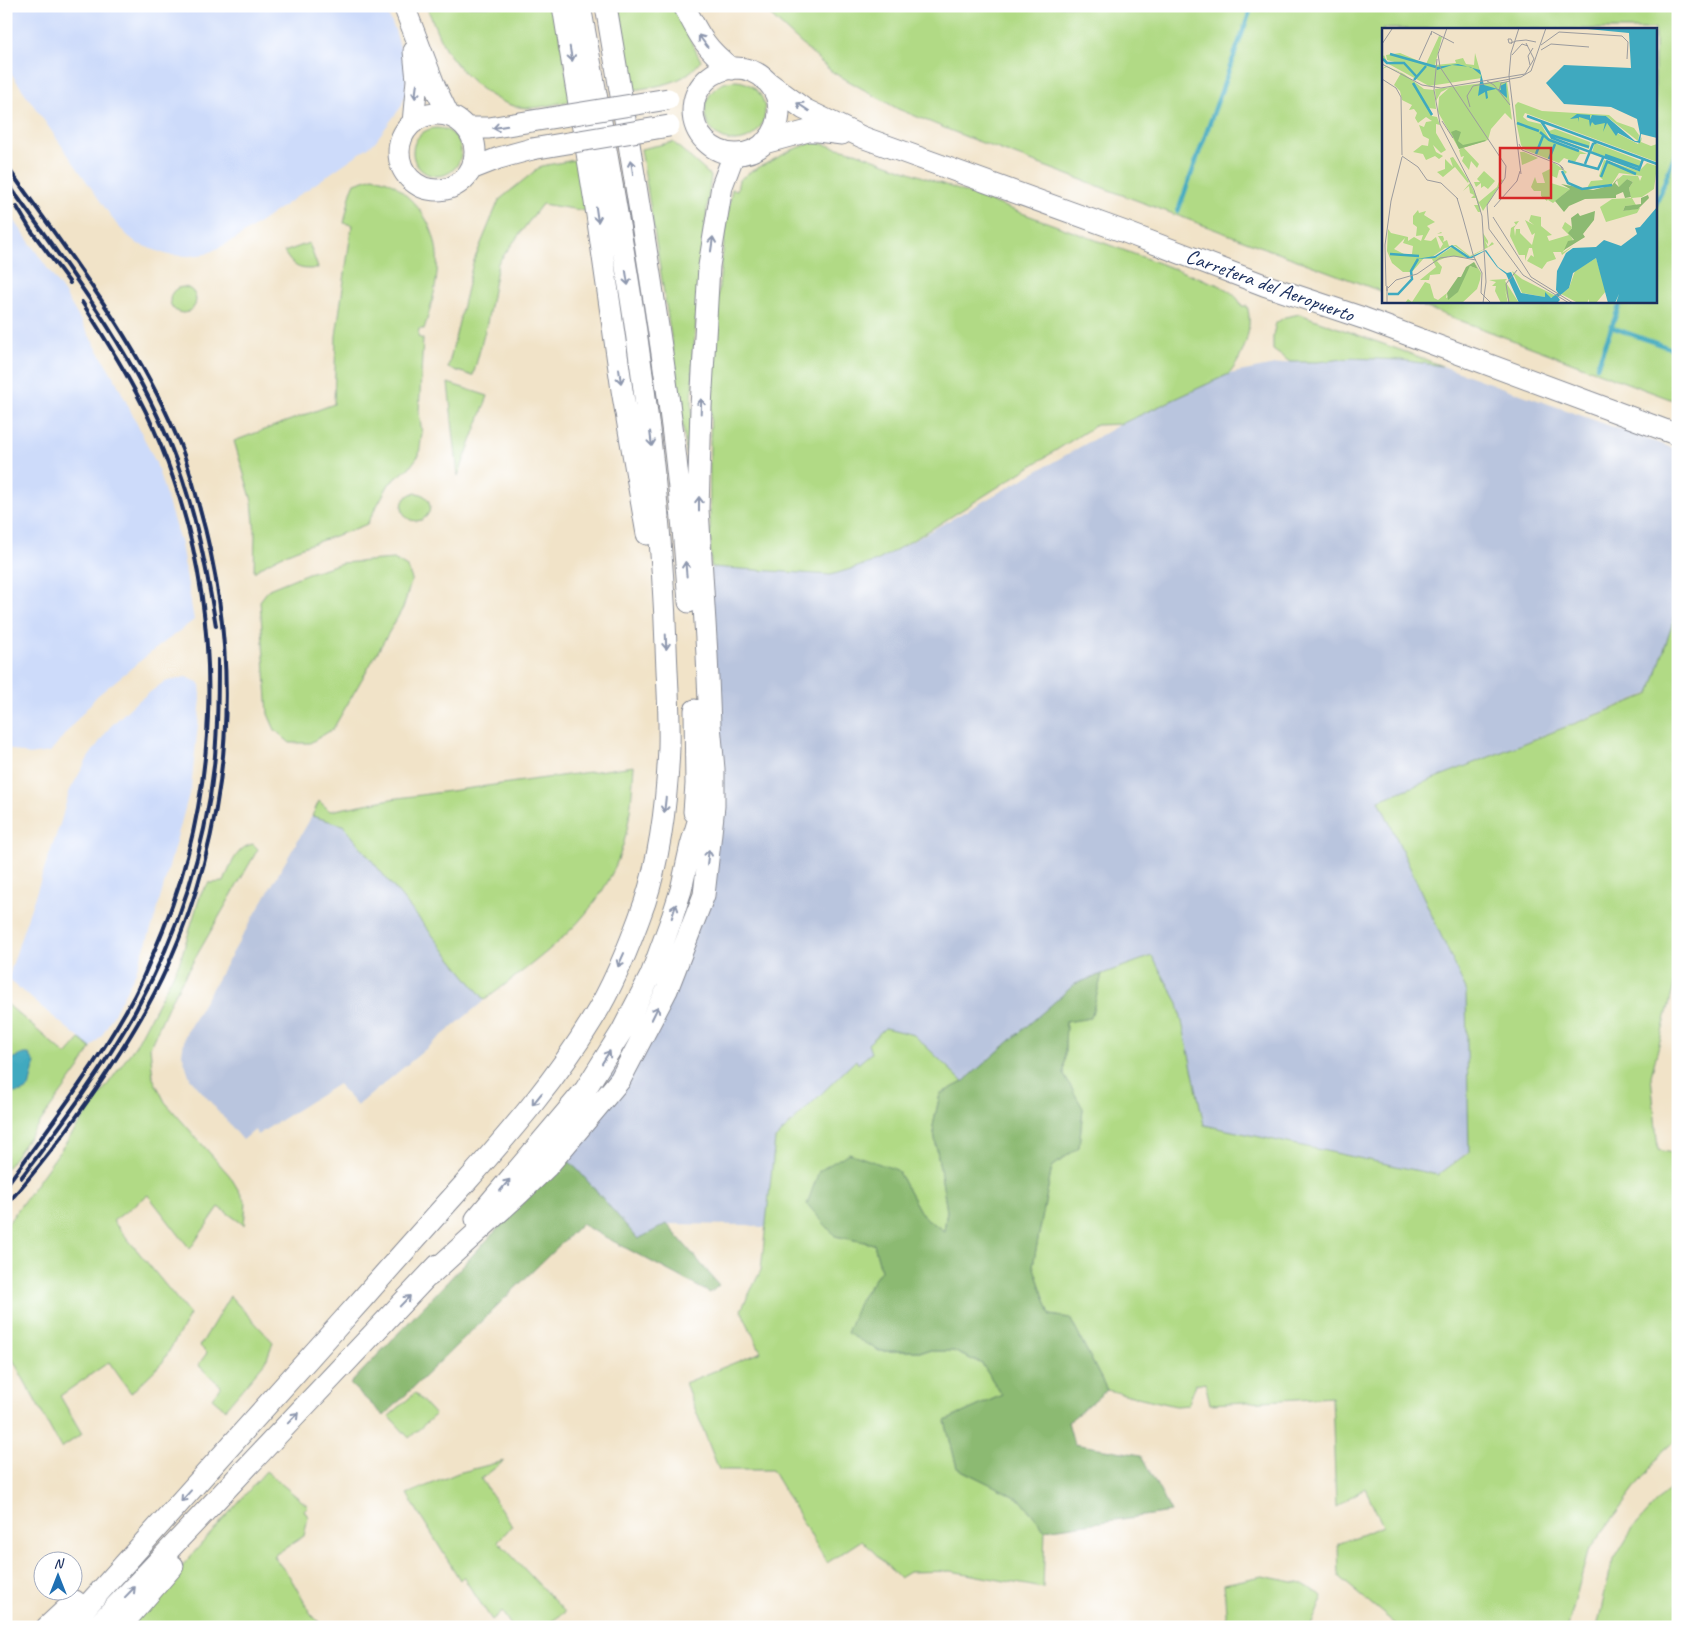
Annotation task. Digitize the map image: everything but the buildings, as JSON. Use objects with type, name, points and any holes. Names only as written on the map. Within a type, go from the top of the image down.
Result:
[{"type":"highway","points":[[563,6],[596,208],[622,390],[651,558],[664,594]]},
{"type":"highway","points":[[68,1627],[515,1126],[558,1072],[595,1016],[622,960],[645,900],[663,816],[669,745],[664,594],[655,477],[646,397],[616,202],[580,6]]},
{"type":"highway","points":[[606,6],[660,345],[677,474],[693,654],[696,724],[696,784],[691,845]]},
{"type":"highway","points":[[684,6],[698,34],[708,48],[732,69]]},
{"type":"highway","points":[[407,16],[449,116]]},
{"type":"highway","points":[[407,16],[417,80],[413,123]]},
{"type":"highway","points":[[732,69],[750,71],[765,80],[775,94],[778,112],[775,129],[764,143],[750,151],[734,154],[714,148],[700,135],[696,126],[693,109],[701,86],[712,76],[732,69]]},
{"type":"highway","name":"Carretera del Aeropuerto","points":[[765,80],[804,109],[862,137],[1125,232],[1264,285],[1363,318],[1678,435]]},
{"type":"highway","points":[[467,128],[489,128],[668,99],[698,92]]},
{"type":"highway","points":[[430,115],[449,116],[467,128],[472,136],[476,152],[471,169],[464,180],[449,188],[432,190],[416,184],[405,172],[400,157],[401,141],[413,123],[421,118],[430,115]]},
{"type":"highway","points":[[471,169],[499,158],[532,149],[669,126],[696,126]]},
{"type":"highway","name":"Carretera del Aeropuerto","points":[[764,143],[808,131],[862,137]]},
{"type":"highway","points":[[429,1276],[520,1194],[547,1167],[620,1080],[667,990],[704,894],[714,806],[714,769],[698,509],[701,407],[709,266],[722,186],[734,154]]},
{"type":"highway","points":[[96,1627],[429,1276],[585,1090],[622,1031],[650,974],[672,918],[703,805],[710,725]]},
{"type":"highway","points":[[120,1627],[191,1545],[207,1522],[221,1496]]},
{"type":"highway","points":[[47,1627],[149,1538]]},
{"type":"shaded area","points":[[6,6],[384,6],[395,30],[400,47],[406,72],[406,92],[401,107],[374,143],[236,239],[206,254],[189,256],[168,255],[138,244],[117,225],[6,66]]},
{"type":"shaded area","points":[[6,208],[65,294],[117,383],[156,463],[181,544],[194,620],[97,696],[50,752],[29,755],[6,746]]},
{"type":"shaded area","points":[[1352,358],[1401,360],[1442,366],[1678,450],[1678,607],[1650,693],[1379,800],[1466,990],[1469,1151],[1438,1175],[1204,1125],[1178,1003],[1151,956],[1075,984],[963,1082],[914,1035],[868,1044],[871,1053],[858,1065],[856,1061],[775,1139],[767,1228],[748,1225],[667,1224],[638,1239],[577,1169],[555,1149],[593,1104],[622,1059],[708,904],[711,567],[831,575],[877,561],[1121,424],[1229,374],[1290,362],[1318,362]]},
{"type":"shaded area","points":[[186,677],[200,683],[201,699],[191,787],[154,921],[135,974],[103,1034],[91,1048],[8,979],[69,792],[88,758],[110,727],[134,704],[164,682]]},
{"type":"shaded area","points":[[312,816],[343,825],[485,1000],[357,1106],[338,1084],[257,1135],[255,1130],[243,1140],[190,1078],[182,1054],[185,1035]]},
{"type":"green space","points":[[426,6],[555,6],[571,101],[529,108],[516,107],[492,96],[470,79],[452,58],[442,43]]},
{"type":"green space","points":[[615,6],[673,6],[701,61],[684,77],[660,85],[628,91]]},
{"type":"green space","points":[[760,6],[1678,6],[1678,402],[1411,302],[1656,302],[1656,28],[1382,28],[1382,292],[969,138],[898,109],[831,71]]},
{"type":"green space","points":[[735,81],[751,86],[756,90],[760,95],[765,111],[760,127],[756,132],[751,136],[735,141],[719,136],[714,132],[710,127],[705,111],[710,95],[714,90],[719,86]]},
{"type":"green space","points":[[432,128],[442,128],[454,135],[461,147],[461,157],[454,169],[442,176],[432,176],[424,172],[417,165],[413,157],[413,147],[417,139],[424,132]]},
{"type":"green space","points":[[673,142],[711,176],[693,357],[691,459],[687,460],[676,368],[641,149]]},
{"type":"green space","points":[[814,142],[855,152],[1228,290],[1242,306],[1247,306],[1249,314],[1248,333],[1239,360],[1229,374],[1121,424],[1096,425],[930,530],[877,561],[831,575],[711,567],[710,425],[712,377],[719,283],[732,189],[737,190],[739,180],[750,172],[792,150]]},
{"type":"green space","points":[[580,159],[586,211],[542,204],[498,263],[487,323],[473,376],[448,368],[473,263],[499,200],[541,166]]},
{"type":"green space","points":[[373,177],[394,185],[411,200],[423,215],[436,245],[437,262],[434,295],[424,329],[419,329],[418,337],[423,339],[419,412],[422,433],[419,455],[410,467],[389,484],[367,524],[295,550],[267,563],[254,572],[255,533],[252,501],[234,441],[334,404],[336,336],[352,225],[344,223],[355,183]]},
{"type":"green space","points":[[309,243],[318,268],[306,269],[298,267],[284,252]]},
{"type":"green space","points":[[183,287],[192,291],[196,300],[192,309],[183,313],[174,309],[170,300],[174,291]]},
{"type":"green space","points":[[1300,314],[1442,366],[1401,360],[1352,358],[1318,362],[1290,362],[1273,350],[1273,335],[1276,323],[1285,317]]},
{"type":"green space","points":[[448,383],[488,396],[458,476]]},
{"type":"green space","points":[[416,493],[426,497],[430,507],[426,517],[416,521],[406,517],[402,507],[406,497]]},
{"type":"green space","points":[[394,559],[407,567],[412,579],[403,608],[333,729],[310,743],[290,743],[275,730],[268,714],[260,601],[269,589],[308,573],[342,563]]},
{"type":"green space","points":[[1678,606],[1678,970],[1651,1076],[1658,1150],[1678,1154],[1678,1438],[1663,1451],[1588,1551],[1568,1627],[1399,1627],[1339,1577],[1338,1544],[1383,1526],[1365,1488],[1336,1507],[1332,1397],[1210,1404],[1205,1382],[1196,1384],[1188,1405],[1176,1406],[1107,1390],[1070,1318],[1050,1315],[1033,1265],[1052,1167],[1079,1147],[1083,1109],[1064,1075],[1066,1022],[1091,1017],[1102,974],[1152,956],[1178,1003],[1204,1125],[1438,1175],[1469,1152],[1466,990],[1379,800],[1650,694]]},
{"type":"green space","points":[[634,766],[630,814],[624,842],[602,892],[569,932],[485,1000],[343,825],[312,816],[319,801],[330,811],[391,799]]},
{"type":"green space","points":[[253,844],[258,849],[171,1000],[150,1047],[153,1078],[165,1102],[230,1176],[246,1203],[244,1225],[219,1207],[190,1249],[148,1195],[113,1221],[190,1315],[162,1363],[131,1393],[109,1362],[60,1396],[82,1434],[61,1448],[6,1347],[6,1226],[136,1045],[180,961],[201,893],[209,883],[224,882],[231,864],[238,853]]},
{"type":"green space","points":[[1102,974],[1091,1018],[1066,1022],[1064,1075],[1083,1108],[1079,1147],[1052,1167],[1033,1265],[1050,1315],[1070,1318],[1107,1390],[1068,1422],[1074,1444],[1141,1455],[1171,1512],[1045,1530],[1020,1499],[957,1468],[945,1421],[1002,1395],[982,1364],[953,1351],[879,1351],[847,1333],[860,1300],[881,1270],[874,1244],[835,1236],[807,1204],[819,1171],[849,1153],[897,1170],[922,1215],[944,1231],[947,1211],[933,1126],[940,1094],[963,1082],[1075,984]]},
{"type":"green space","points":[[6,1003],[66,1055],[80,1039],[91,1048],[80,1067],[6,1169],[6,1144],[8,1142],[6,1132]]},
{"type":"green space","points":[[885,1028],[914,1035],[963,1082],[940,1094],[933,1126],[947,1211],[944,1231],[922,1215],[897,1170],[835,1236],[874,1244],[881,1270],[860,1300],[880,1351],[953,1351],[982,1364],[1002,1395],[945,1421],[957,1468],[1020,1499],[1045,1530],[1043,1588],[951,1571],[909,1572],[899,1578],[862,1540],[827,1563],[772,1470],[719,1470],[685,1383],[761,1352],[741,1310],[761,1270],[775,1139],[856,1060],[858,1064],[871,1053],[868,1044]]},
{"type":"green space","points":[[565,1158],[577,1169],[638,1239],[667,1224],[719,1285],[710,1293],[581,1224],[384,1416],[350,1384]]},
{"type":"green space","points":[[230,1296],[273,1342],[266,1361],[225,1409],[212,1398],[221,1386],[198,1365],[207,1353],[200,1346]]},
{"type":"green space","points":[[415,1393],[435,1415],[409,1438],[389,1416]]},
{"type":"green space","points":[[504,1461],[481,1479],[512,1526],[498,1541],[565,1612],[544,1627],[512,1627],[502,1612],[492,1620],[463,1577],[460,1580],[407,1494],[458,1473]]},
{"type":"green space","points":[[266,1471],[308,1506],[304,1510],[308,1517],[304,1536],[273,1556],[290,1577],[311,1614],[321,1624],[320,1627],[128,1627]]},
{"type":"green space","points":[[1678,1479],[1678,1627],[1597,1627],[1612,1563],[1632,1530]]},
{"type":"green space","points":[[1262,1576],[1303,1584],[1323,1596],[1311,1627],[1227,1627],[1224,1584]]},
{"type":"water","points":[[29,1054],[35,1063],[29,1088],[22,1092],[6,1094],[6,1061]]},
{"type":"waterway","points":[[1178,211],[1252,6]]},
{"type":"waterway","points":[[1656,204],[1678,146]]},
{"type":"waterway","points":[[1597,367],[1621,302]]},
{"type":"waterway","points":[[1611,327],[1678,351]]},
{"type":"railway","points":[[6,165],[99,296],[120,329],[141,364],[180,443],[194,488],[213,564],[222,622],[226,680],[224,738],[218,796],[206,853],[190,910],[168,965],[136,1027],[98,1086],[54,1147],[6,1205]]},
{"type":"railway","points":[[6,181],[95,307],[116,340],[153,407],[178,464],[192,510],[208,579],[216,626]]},
{"type":"railway","points":[[17,207],[30,229],[70,283]]},
{"type":"railway","points":[[6,1186],[87,1073],[117,1026],[140,984],[176,893],[193,830],[204,765],[208,701],[206,636],[198,571],[183,508],[161,446],[144,408],[82,302]]},
{"type":"railway","points":[[21,1178],[82,1096],[110,1054],[151,981],[176,922],[196,861],[210,798],[216,740],[218,660]]}]
